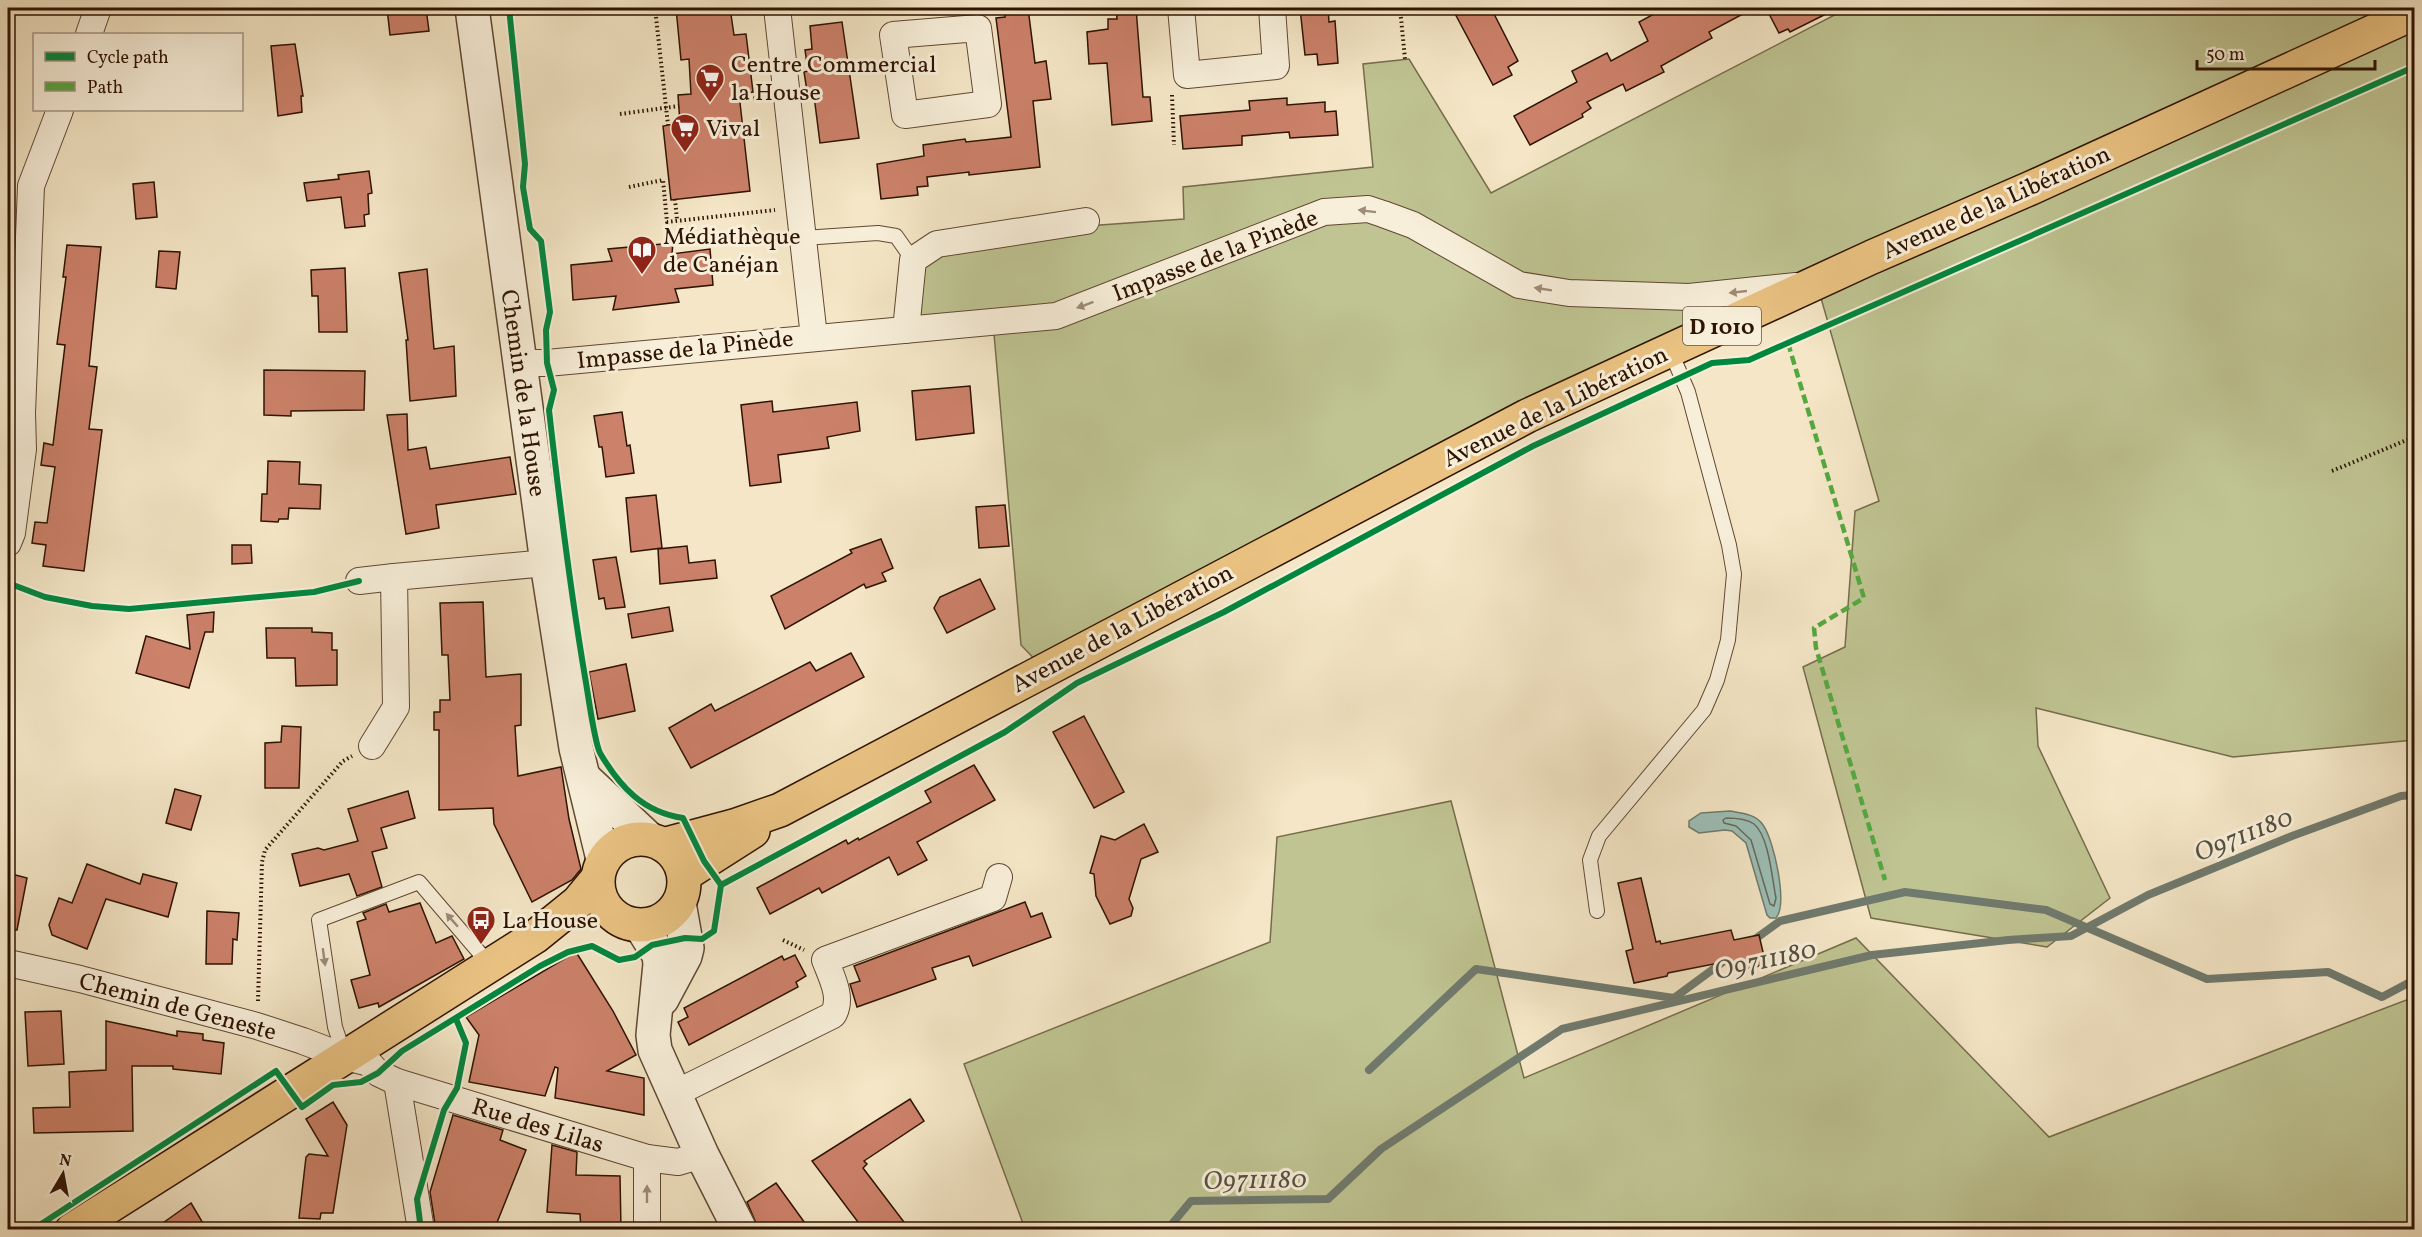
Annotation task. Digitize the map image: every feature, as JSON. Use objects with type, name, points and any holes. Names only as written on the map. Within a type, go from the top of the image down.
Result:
[{"type":"main road","name":"Avenue de la Libération","points":[[656,842],[734,826],[780,810],[1527,416],[1872,257],[2042,183],[2415,13]]},
{"type":"main road","name":"Avenue de la Libération","points":[[681,889],[780,810]]},
{"type":"main road","points":[[72,1230],[536,936],[578,902],[618,844],[628,840],[656,842],[680,863],[681,889],[667,917],[659,921],[628,922],[536,936]]},
{"type":"main road","points":[[600,869],[598,894],[605,908],[628,922]]},
{"type":"street","points":[[89,33],[98,8]]},
{"type":"street","name":"Chemin de la House","points":[[472,8],[547,563],[576,748],[600,869]]},
{"type":"street","name":"Impasse de la Pinède","points":[[777,8],[814,337]]},
{"type":"street","points":[[1181,8],[1186,75],[1276,66],[1272,8]]},
{"type":"street","points":[[950,18],[978,28],[988,104],[905,115],[893,35],[950,18]]},
{"type":"street","points":[[8,543],[12,533],[23,449],[15,421],[17,300],[31,186],[60,111]]},
{"type":"street","name":"Impasse de la Pinède","points":[[519,363],[559,362],[1056,316],[1324,212],[1344,210],[1368,209],[1413,225],[1519,285],[1569,293],[1689,297],[1817,284]]},
{"type":"street","points":[[906,330],[913,260],[937,244],[1086,221]]},
{"type":"street","points":[[359,581],[547,563]]},
{"type":"street","points":[[372,746],[396,707],[394,577]]},
{"type":"street","points":[[582,777],[656,842]]},
{"type":"street","points":[[674,1094],[833,1015],[837,1008],[838,997],[825,960],[993,898],[999,877]]},
{"type":"street","points":[[655,1011],[685,956],[687,948],[681,889]]},
{"type":"street","points":[[628,922],[658,955],[660,964],[653,1035],[655,1050],[702,1155],[741,1230]]},
{"type":"street","name":"Chemin de Geneste","points":[[8,963],[81,979],[257,1026],[345,1057]]},
{"type":"street","name":"Rue des Lilas","points":[[345,1057],[369,1063],[378,1072],[397,1082],[647,1158],[678,1162],[702,1155]]},
{"type":"street","points":[[397,1082],[421,1230]]},
{"type":"street","points":[[647,1158],[647,1230]]},
{"type":"lane","points":[[803,238],[878,233],[896,236],[913,260]]},
{"type":"lane","points":[[1597,911],[1590,860],[1599,836],[1704,710],[1717,680],[1728,640],[1734,574],[1729,545],[1688,392],[1670,350]]},
{"type":"lane","points":[[345,1057],[334,1027],[319,920],[419,882],[490,965]]},
{"type":"path","points":[[655,8],[668,125]]},
{"type":"path","points":[[1400,8],[1404,59]]},
{"type":"path","points":[[1174,145],[1172,92],[1186,75]]},
{"type":"path","points":[[620,114],[679,106]]},
{"type":"path","points":[[663,180],[667,222],[799,207]]},
{"type":"path","points":[[629,187],[669,180]]},
{"type":"path","points":[[675,200],[677,220]]},
{"type":"path","points":[[2331,471],[2415,437]]},
{"type":"path","points":[[257,1026],[262,862],[265,850],[343,761],[372,746]]},
{"type":"green space","points":[[1848,8],[2414,8],[2414,740],[2233,757],[2036,708],[2038,746],[2110,898],[2047,947],[1871,918],[1803,667],[1845,647],[1855,511],[1879,501],[1817,284],[1044,669],[1021,645],[993,322],[906,330],[913,260],[1086,226],[1184,219],[1183,187],[1373,167],[1363,64],[1409,59],[1491,193]]},
{"type":"green space","points":[[1451,801],[1524,1078],[1856,938],[2049,1137],[2414,997],[2414,1229],[1025,1229],[964,1064],[1270,942],[1277,837]]},
{"type":"water","points":[[1730,811],[1756,818],[1767,833],[1775,857],[1780,886],[1781,900],[1776,918],[1770,918],[1767,915],[1746,843],[1732,831],[1699,833],[1689,827],[1689,821],[1701,813]]},
{"type":"building","points":[[387,8],[426,8],[429,31],[390,35]]},
{"type":"building","name":"Centre Commercial la House","points":[[676,8],[730,8],[734,35],[746,34],[753,92],[739,94],[750,191],[671,200],[663,126],[680,123],[678,95],[691,94],[689,59],[681,60]]},
{"type":"building","points":[[1004,8],[1028,8],[1035,63],[1046,61],[1051,99],[1033,101],[1040,167],[927,177],[928,186],[917,187],[918,195],[881,199],[877,164],[924,156],[923,145],[965,139],[966,142],[1011,137],[996,18],[1005,17]]},
{"type":"building","points":[[1116,8],[1136,8],[1143,97],[1150,97],[1152,121],[1112,125],[1107,63],[1089,64],[1087,32],[1108,29],[1108,19],[1117,19]]},
{"type":"building","points":[[1300,8],[1328,8],[1329,22],[1335,21],[1338,63],[1318,65],[1317,54],[1305,55]]},
{"type":"building","points":[[1452,8],[1491,8],[1518,61],[1508,67],[1512,75],[1493,85]]},
{"type":"building","points":[[1665,8],[1754,8],[1709,32],[1712,38],[1661,66],[1664,72],[1626,91],[1623,84],[1587,102],[1591,108],[1582,114],[1583,117],[1530,145],[1514,116],[1577,82],[1572,71],[1607,53],[1611,61],[1648,41],[1639,22]]},
{"type":"building","points":[[1766,8],[1838,8],[1790,32],[1788,29],[1779,33]]},
{"type":"building","points":[[842,22],[859,138],[820,143],[814,96],[808,97],[804,72],[808,71],[805,50],[812,49],[810,26]]},
{"type":"building","points":[[295,44],[303,96],[301,96],[302,112],[278,116],[271,46]]},
{"type":"building","points":[[1287,98],[1287,105],[1325,102],[1325,112],[1336,111],[1338,135],[1290,138],[1289,132],[1242,136],[1242,145],[1183,149],[1180,116],[1250,110],[1249,101]]},
{"type":"building","points":[[369,171],[372,193],[368,194],[369,214],[364,215],[365,226],[345,228],[341,197],[307,201],[304,183],[339,179],[338,175]]},
{"type":"building","points":[[154,182],[157,217],[136,219],[133,184]]},
{"type":"building","name":"Médiathèque de Canéjan","points":[[673,243],[672,254],[710,249],[713,285],[675,289],[679,302],[613,310],[616,296],[573,300],[571,265],[612,261],[608,249]]},
{"type":"building","points":[[67,245],[101,247],[89,366],[97,367],[89,429],[102,430],[84,571],[43,566],[46,545],[32,543],[35,522],[47,523],[55,467],[41,465],[44,443],[53,445],[65,345],[57,344],[66,277],[63,277]]},
{"type":"building","points":[[159,251],[180,252],[176,289],[156,287]]},
{"type":"building","points":[[345,268],[347,332],[319,332],[318,296],[312,296],[311,270]]},
{"type":"building","points":[[427,269],[434,349],[454,346],[456,396],[410,401],[406,340],[408,340],[399,273]]},
{"type":"building","points":[[264,370],[365,371],[364,410],[291,411],[291,416],[264,415]]},
{"type":"building","points":[[970,386],[974,433],[916,440],[912,391]]},
{"type":"building","points":[[772,401],[773,412],[857,402],[860,431],[827,437],[829,448],[778,455],[781,482],[750,486],[741,405]]},
{"type":"building","points":[[622,412],[634,473],[606,477],[602,447],[599,447],[594,416]]},
{"type":"building","points":[[407,414],[408,450],[426,447],[430,469],[510,457],[516,494],[436,505],[439,528],[406,534],[387,415]]},
{"type":"building","points":[[268,461],[300,462],[299,484],[321,485],[320,509],[289,508],[288,519],[279,519],[278,522],[261,521],[262,494],[267,494]]},
{"type":"building","points":[[656,495],[662,548],[631,552],[626,498]]},
{"type":"building","points":[[1005,505],[1009,546],[979,548],[976,507]]},
{"type":"building","points":[[881,539],[893,568],[882,573],[886,581],[866,588],[864,584],[785,629],[771,596],[852,553],[850,550]]},
{"type":"building","points":[[232,545],[251,545],[252,563],[232,564]]},
{"type":"building","points":[[687,546],[689,563],[715,560],[717,578],[660,584],[658,549]]},
{"type":"building","points":[[616,557],[625,607],[606,609],[604,598],[599,599],[593,560]]},
{"type":"building","points":[[980,579],[995,609],[947,633],[934,608],[940,597]]},
{"type":"building","points":[[483,602],[486,677],[521,674],[521,725],[515,726],[518,776],[561,767],[569,819],[581,869],[572,880],[532,902],[494,824],[493,808],[439,810],[439,730],[434,730],[434,712],[440,712],[440,700],[450,700],[448,655],[442,655],[440,603]]},
{"type":"building","points":[[669,607],[673,631],[632,638],[628,614]]},
{"type":"building","points":[[214,612],[213,632],[205,632],[189,688],[136,673],[146,636],[190,649],[187,615]]},
{"type":"building","points":[[266,628],[312,628],[312,632],[332,633],[332,650],[337,650],[337,685],[296,686],[295,658],[267,658]]},
{"type":"building","points":[[851,653],[864,677],[691,768],[669,728],[711,704],[715,711],[810,662],[816,671]]},
{"type":"building","points":[[626,664],[635,711],[598,719],[589,672]]},
{"type":"building","points":[[1084,716],[1124,792],[1094,808],[1053,732]]},
{"type":"building","points":[[282,726],[301,727],[299,788],[265,788],[265,743],[281,742]]},
{"type":"building","points":[[974,765],[995,800],[917,842],[927,860],[898,875],[889,857],[822,893],[819,888],[770,914],[757,888],[846,840],[848,844],[858,838],[859,840],[931,802],[925,791]]},
{"type":"building","points":[[175,789],[201,796],[191,830],[166,823]]},
{"type":"building","points":[[408,791],[415,818],[381,828],[387,848],[372,852],[382,887],[357,896],[349,874],[300,886],[292,854],[318,848],[324,850],[358,841],[348,809]]},
{"type":"building","points":[[1144,824],[1158,852],[1141,859],[1129,899],[1133,908],[1131,916],[1110,924],[1096,896],[1094,874],[1090,873],[1101,836],[1115,840]]},
{"type":"building","points":[[87,864],[140,884],[143,874],[177,883],[168,917],[106,899],[87,949],[52,935],[49,925],[59,898],[72,903]]},
{"type":"building","points":[[8,873],[27,878],[17,930],[8,930]]},
{"type":"building","points":[[1641,878],[1656,942],[1660,941],[1661,944],[1731,930],[1734,940],[1759,935],[1766,965],[1733,971],[1729,961],[1668,973],[1667,976],[1634,983],[1626,951],[1633,949],[1618,883]]},
{"type":"building","points":[[1025,902],[1031,917],[1042,913],[1051,937],[973,966],[969,956],[932,968],[936,979],[857,1007],[850,984],[860,981],[854,966]]},
{"type":"building","points":[[420,903],[436,943],[452,936],[464,959],[379,1007],[378,1003],[359,1008],[351,980],[370,975],[357,922],[366,919],[363,913],[386,904],[389,912]]},
{"type":"building","points":[[207,911],[239,913],[237,940],[233,939],[232,964],[206,964]]},
{"type":"building","points":[[576,952],[613,1011],[636,1055],[607,1071],[644,1078],[644,1115],[555,1098],[558,1068],[555,1067],[545,1096],[469,1082],[479,1035],[466,1017]]},
{"type":"building","points":[[795,955],[806,976],[796,982],[798,987],[689,1045],[678,1022],[688,1017],[684,1008],[782,956],[784,960]]},
{"type":"building","points":[[61,1011],[64,1064],[28,1066],[25,1012]]},
{"type":"building","points":[[106,1021],[177,1036],[177,1031],[203,1034],[203,1040],[224,1043],[221,1074],[173,1069],[173,1066],[132,1066],[133,1131],[34,1133],[33,1108],[70,1107],[69,1072],[106,1070]]},
{"type":"building","points":[[910,1099],[924,1121],[864,1161],[867,1164],[863,1168],[910,1230],[864,1230],[812,1161]]},
{"type":"building","points":[[333,1102],[347,1125],[333,1213],[321,1213],[320,1219],[299,1218],[306,1157],[309,1154],[328,1156],[306,1119]]},
{"type":"building","points":[[453,1115],[503,1130],[500,1140],[526,1150],[494,1230],[436,1230],[430,1192]]},
{"type":"building","points":[[552,1145],[577,1152],[576,1175],[620,1176],[621,1230],[581,1230],[580,1214],[547,1212]]},
{"type":"building","points":[[776,1183],[810,1230],[759,1230],[747,1202]]},
{"type":"building","points":[[191,1203],[207,1230],[153,1230]]},
{"type":"waterway","name":"O9711180","points":[[1167,1230],[1191,1201],[1328,1199],[1381,1149],[1562,1029],[1872,955],[2008,940],[2071,936],[2148,895],[2292,836],[2401,796],[2414,795]]},
{"type":"waterway","name":"O9711180","points":[[1751,942],[1780,921],[1905,892],[2046,910],[2207,979],[2328,972],[2382,997],[2414,980]]},
{"type":"waterway","points":[[1369,1070],[1476,969],[1674,998],[1731,956]]},
{"type":"marked path","points":[[1788,343],[1864,598],[1814,628],[1816,648],[1885,880]]},
{"type":"cycle path","points":[[509,8],[525,164],[523,187],[530,229],[541,241],[550,312],[546,330],[547,363],[554,390],[549,410],[574,610],[596,738],[600,753],[616,777],[634,796],[656,810],[683,818],[704,861],[721,885],[1005,732],[1077,683],[1224,612],[1533,446],[1712,363],[1749,360],[2414,67]]},
{"type":"cycle path","points":[[8,583],[45,597],[92,606],[129,609],[314,592],[359,581]]},
{"type":"cycle path","points":[[32,1230],[276,1071],[302,1107],[333,1085],[361,1082],[378,1073],[402,1051],[540,966],[568,952],[592,946],[619,960],[635,957],[652,945],[685,938],[702,939],[714,931],[721,885]]},
{"type":"cycle path","points":[[421,1230],[417,1199],[444,1110],[457,1088],[466,1043],[456,1019]]},
{"type":"place","name":"Centre Commercial la House","points":[[710,104]]},
{"type":"place","name":"Vival","points":[[685,154]]},
{"type":"place","name":"Médiathèque de Canéjan","points":[[642,276]]},
{"type":"place","name":"La House","points":[[481,946]]}]
